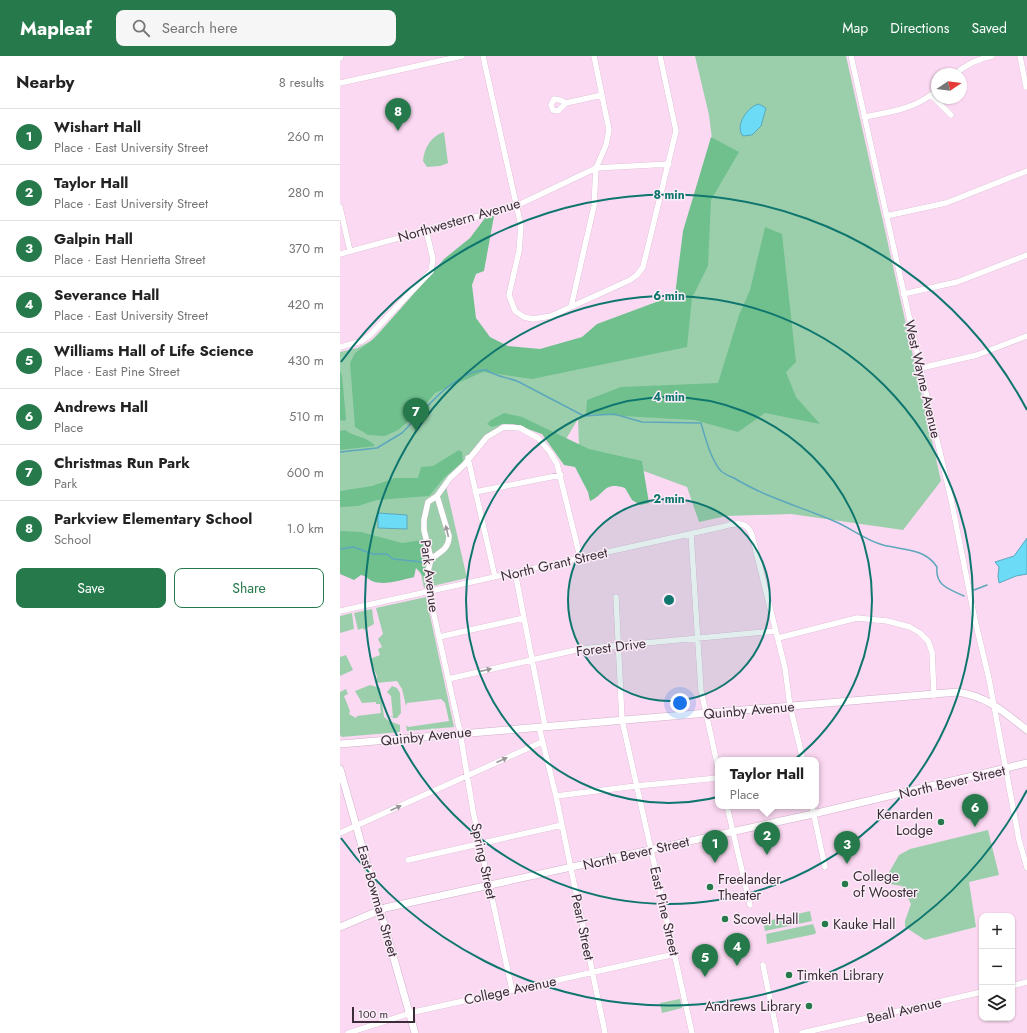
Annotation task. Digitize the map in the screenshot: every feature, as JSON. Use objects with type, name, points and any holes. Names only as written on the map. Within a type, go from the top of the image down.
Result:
[{"type":"main road","name":"Quinby Avenue","points":[[340,744],[460,732],[706,714],[958,692],[976,696],[992,703],[1027,730]]},
{"type":"main road","name":"North Bever Street","points":[[340,927],[380,910],[813,814],[1027,764]]},
{"type":"main road","name":"East Bowman Street","points":[[340,768],[359,825],[380,910],[415,1033]]},
{"type":"street","points":[[341,81],[462,56]]},
{"type":"street","points":[[483,56],[521,226],[520,239],[509,291],[511,304],[519,315],[533,319],[551,316],[571,307],[637,275],[643,267],[676,131],[660,56]]},
{"type":"street","points":[[571,307],[594,206],[596,168],[606,145],[609,130],[594,56]]},
{"type":"street","name":"West Wayne Avenue","points":[[851,56],[903,294],[951,499],[975,620],[989,679],[992,703],[1019,840],[1027,868]]},
{"type":"street","points":[[963,68],[974,60],[992,56]]},
{"type":"street","points":[[1020,56],[1026,87]]},
{"type":"street","points":[[566,103],[602,95]]},
{"type":"street","points":[[864,117],[910,108],[931,95]]},
{"type":"street","points":[[940,104],[951,115]]},
{"type":"street","name":"Northwestern Avenue","points":[[340,254],[516,206],[596,168],[669,164]]},
{"type":"street","points":[[886,216],[946,203],[1027,170]]},
{"type":"street","points":[[340,207],[350,251]]},
{"type":"street","points":[[340,347],[362,341],[370,335],[431,271],[433,259],[426,230]]},
{"type":"street","points":[[903,294],[957,282],[1027,255]]},
{"type":"street","points":[[921,368],[977,355],[1027,336]]},
{"type":"street","name":"Park Avenue","points":[[460,732],[430,592],[428,571],[431,559],[426,540],[424,520],[428,502],[437,496],[450,478],[496,430],[512,426],[526,431],[538,438],[550,452],[561,475],[580,557]]},
{"type":"street","points":[[468,458],[495,577]]},
{"type":"street","points":[[459,469],[471,472]]},
{"type":"street","points":[[475,492],[561,475]]},
{"type":"street","points":[[431,559],[444,549],[449,542],[449,536],[437,496]]},
{"type":"street","name":"North Grant Street","points":[[340,611],[430,592],[580,557],[741,524],[750,529],[755,546],[785,668],[790,706],[802,757]]},
{"type":"street","points":[[690,534],[701,690],[716,757]]},
{"type":"street","name":"Pearl Street","points":[[515,572],[532,659],[542,727],[542,742],[556,796],[605,1033]]},
{"type":"street","name":"East Pine Street","points":[[616,597],[617,644],[622,720],[692,1033]]},
{"type":"street","points":[[439,637],[524,618]]},
{"type":"street","name":"Forest Drive","points":[[448,679],[580,649],[617,644],[777,635],[856,618],[887,621],[910,627],[920,632],[928,641],[932,652],[934,695]]},
{"type":"street","name":"Spring Street","points":[[460,732],[467,776],[512,990]]},
{"type":"street","points":[[340,833],[542,742]]},
{"type":"street","points":[[556,796],[715,778]]},
{"type":"street","points":[[728,809],[750,904]]},
{"type":"street","points":[[812,809],[825,867]]},
{"type":"street","points":[[408,860],[481,845],[562,825]]},
{"type":"street","name":"College Avenue","points":[[348,1033],[410,1013],[675,954]]},
{"type":"street","points":[[763,965],[777,1033]]},
{"type":"street","points":[[1015,985],[1027,982]]},
{"type":"street","name":"Beall Avenue","points":[[802,1033],[979,993]]},
{"type":"green space","points":[[695,56],[846,56],[941,481],[903,530],[791,514],[726,516],[699,522],[687,487],[579,447],[578,419],[566,439],[506,419],[445,482],[467,578],[424,588],[419,565],[340,559],[340,352],[357,348],[371,341],[409,300],[503,366],[637,332],[679,295],[715,163],[709,115]]},
{"type":"green space","points":[[444,132],[448,163],[440,166],[427,167],[423,161],[427,147],[435,136]]},
{"type":"green space","points":[[711,137],[739,152],[711,200],[708,266],[692,298],[687,347],[532,379],[483,372],[435,393],[419,412],[398,430],[385,436],[368,435],[355,427],[350,363],[355,353],[376,337],[444,259],[470,238],[485,218],[494,216],[484,271],[476,274],[472,285],[476,318],[490,337],[508,346],[540,349],[582,337],[597,324],[675,295],[683,231]]},
{"type":"green space","points":[[765,227],[782,234],[796,362],[786,372],[796,397],[820,424],[765,413],[738,432],[694,420],[586,414],[587,400],[621,387],[718,383],[739,315],[750,290]]},
{"type":"green space","points":[[340,371],[342,376],[345,421],[340,420]]},
{"type":"green space","points":[[504,413],[522,417],[589,449],[642,461],[649,503],[640,505],[632,500],[625,488],[618,486],[608,487],[590,501],[588,492],[575,467],[564,465],[542,434],[513,424],[503,424],[492,427],[487,424]]},
{"type":"green space","points":[[345,430],[369,441],[375,446],[340,450],[340,431]]},
{"type":"green space","points":[[459,450],[462,452],[463,461],[444,478],[429,496],[377,500],[358,506],[340,507],[340,491],[372,486],[395,478],[418,478],[421,467],[433,466]]},
{"type":"green space","points":[[340,531],[361,532],[402,543],[422,540],[425,578],[416,568],[414,577],[387,583],[372,581],[361,575],[354,580],[340,574]]},
{"type":"green space","points":[[426,597],[454,727],[407,731],[406,725],[408,727],[449,721],[445,703],[441,699],[407,703],[406,706],[402,689],[397,681],[376,683],[377,676],[370,659],[380,655],[378,649],[382,647],[378,639],[383,634],[376,608]]},
{"type":"green space","points":[[372,609],[374,624],[363,630],[363,628],[358,630],[354,613]]},
{"type":"green space","points":[[352,613],[354,629],[340,633],[340,616]]},
{"type":"green space","points":[[346,655],[353,670],[340,676],[340,657]]},
{"type":"green space","points":[[370,685],[380,688],[384,717],[389,721],[400,725],[400,732],[342,737],[340,735],[340,692],[346,689],[348,694],[344,696],[350,711],[349,714],[356,718],[357,716],[381,713],[380,704],[376,704],[376,702],[362,703],[355,691]]},
{"type":"green space","points":[[392,686],[397,688],[400,693],[401,713],[397,718],[393,718],[389,715],[393,717],[391,696],[387,692]]},
{"type":"green space","points":[[988,830],[999,875],[969,882],[976,927],[925,940],[905,927],[905,921],[911,904],[902,886],[883,883],[899,855],[910,849]]},
{"type":"green space","points":[[810,911],[812,921],[765,931],[763,922]]},
{"type":"green space","points":[[813,924],[816,932],[815,934],[767,944],[766,934]]},
{"type":"green space","points":[[680,999],[682,1008],[662,1013],[660,1003]]},
{"type":"water","points":[[759,104],[766,108],[761,126],[752,135],[743,136],[740,127],[741,122],[751,108]]},
{"type":"water","points":[[378,513],[407,515],[407,529],[378,528]]},
{"type":"water","points":[[1027,538],[1027,574],[1016,576],[999,583],[999,567],[995,562],[1014,556]]},
{"type":"waterway","points":[[340,452],[377,448],[402,433],[429,404],[451,384],[475,372],[487,370],[493,374],[519,382],[584,416],[614,414],[642,422],[701,423],[711,455],[717,466],[724,473],[758,491],[840,524],[876,543],[913,551],[926,556],[937,567],[938,579],[941,583],[948,589],[964,596]]},
{"type":"waterway","points":[[340,549],[353,547],[373,554],[387,554],[393,559],[422,562]]},
{"type":"waterway","points":[[974,590],[987,585]]},
{"type":"place","name":"Parkview Elementary School","points":[[398,131]]},
{"type":"place","name":"Christmas Run Park","points":[[416,431]]},
{"type":"place","name":"Kenarden Lodge","points":[[941,822]]},
{"type":"place","name":"Andrews Hall","points":[[975,827]]},
{"type":"place","name":"Taylor Hall","points":[[767,855]]},
{"type":"place","name":"Wishart Hall","points":[[715,863]]},
{"type":"place","name":"Galpin Hall","points":[[847,864]]},
{"type":"place","name":"College of Wooster","points":[[845,884]]},
{"type":"place","name":"Freelander Theater","points":[[710,887]]},
{"type":"place","name":"Scovel Hall","points":[[725,919]]},
{"type":"place","name":"Kauke Hall","points":[[825,924]]},
{"type":"place","name":"Severance Hall","points":[[737,966]]},
{"type":"place","name":"Timken Library","points":[[789,975]]},
{"type":"place","name":"Williams Hall of Life Science","points":[[705,977]]},
{"type":"place","name":"Andrews Library","points":[[809,1006]]}]
